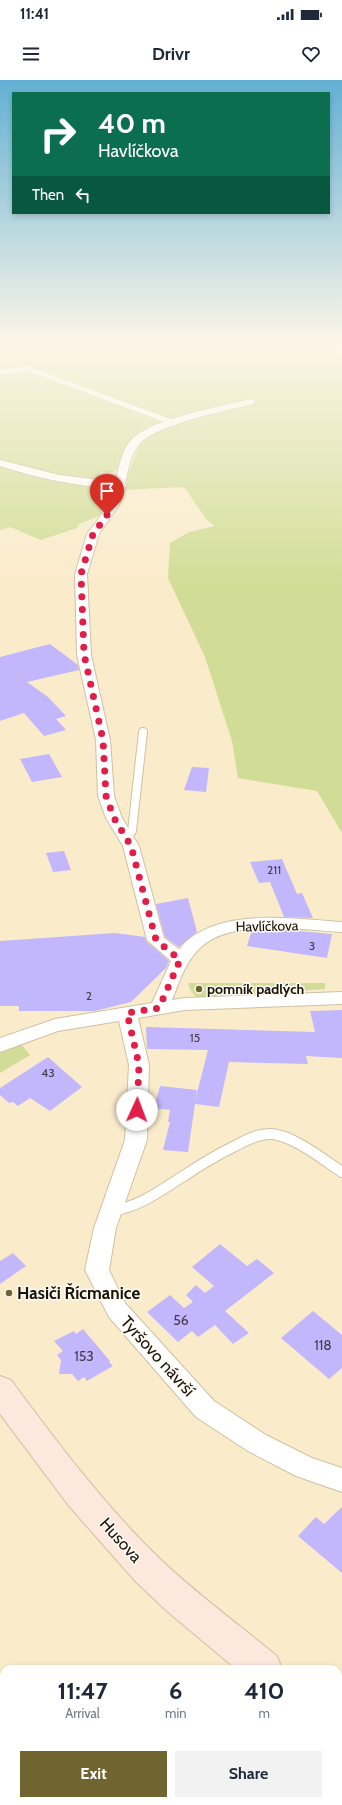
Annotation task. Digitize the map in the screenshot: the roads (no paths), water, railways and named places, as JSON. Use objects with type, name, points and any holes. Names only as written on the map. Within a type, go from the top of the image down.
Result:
[{"type":"main road","name":"Husova","points":[[0,1389],[82,1496],[134,1555],[203,1619],[259,1665]]},
{"type":"street","points":[[168,424],[146,434],[134,443],[127,457],[121,484],[114,505],[93,534],[81,574],[84,654],[103,740],[106,796],[114,818],[131,846],[156,940],[180,960]]},
{"type":"street","points":[[0,463],[66,481],[121,484]]},
{"type":"street","name":"Havlíčkova","points":[[159,1008],[180,960],[201,937],[225,927],[248,923],[342,927]]},
{"type":"street","points":[[0,1045],[55,1025],[185,1004],[342,998]]},
{"type":"street","name":"Tyršovo návrší","points":[[127,1013],[139,1065],[136,1140],[105,1228],[97,1270],[117,1310],[205,1409],[257,1443],[305,1468],[342,1480]]},
{"type":"lane","points":[[126,838],[132,831],[143,732]]},
{"type":"lane","points":[[111,1211],[127,1209],[142,1203],[237,1144],[260,1135],[272,1134],[294,1141],[342,1172]]},
{"type":"place","name":"pomník padlých","points":[[199,989]]},
{"type":"place","name":"Hasiči Řícmanice","points":[[9,1293]]}]
